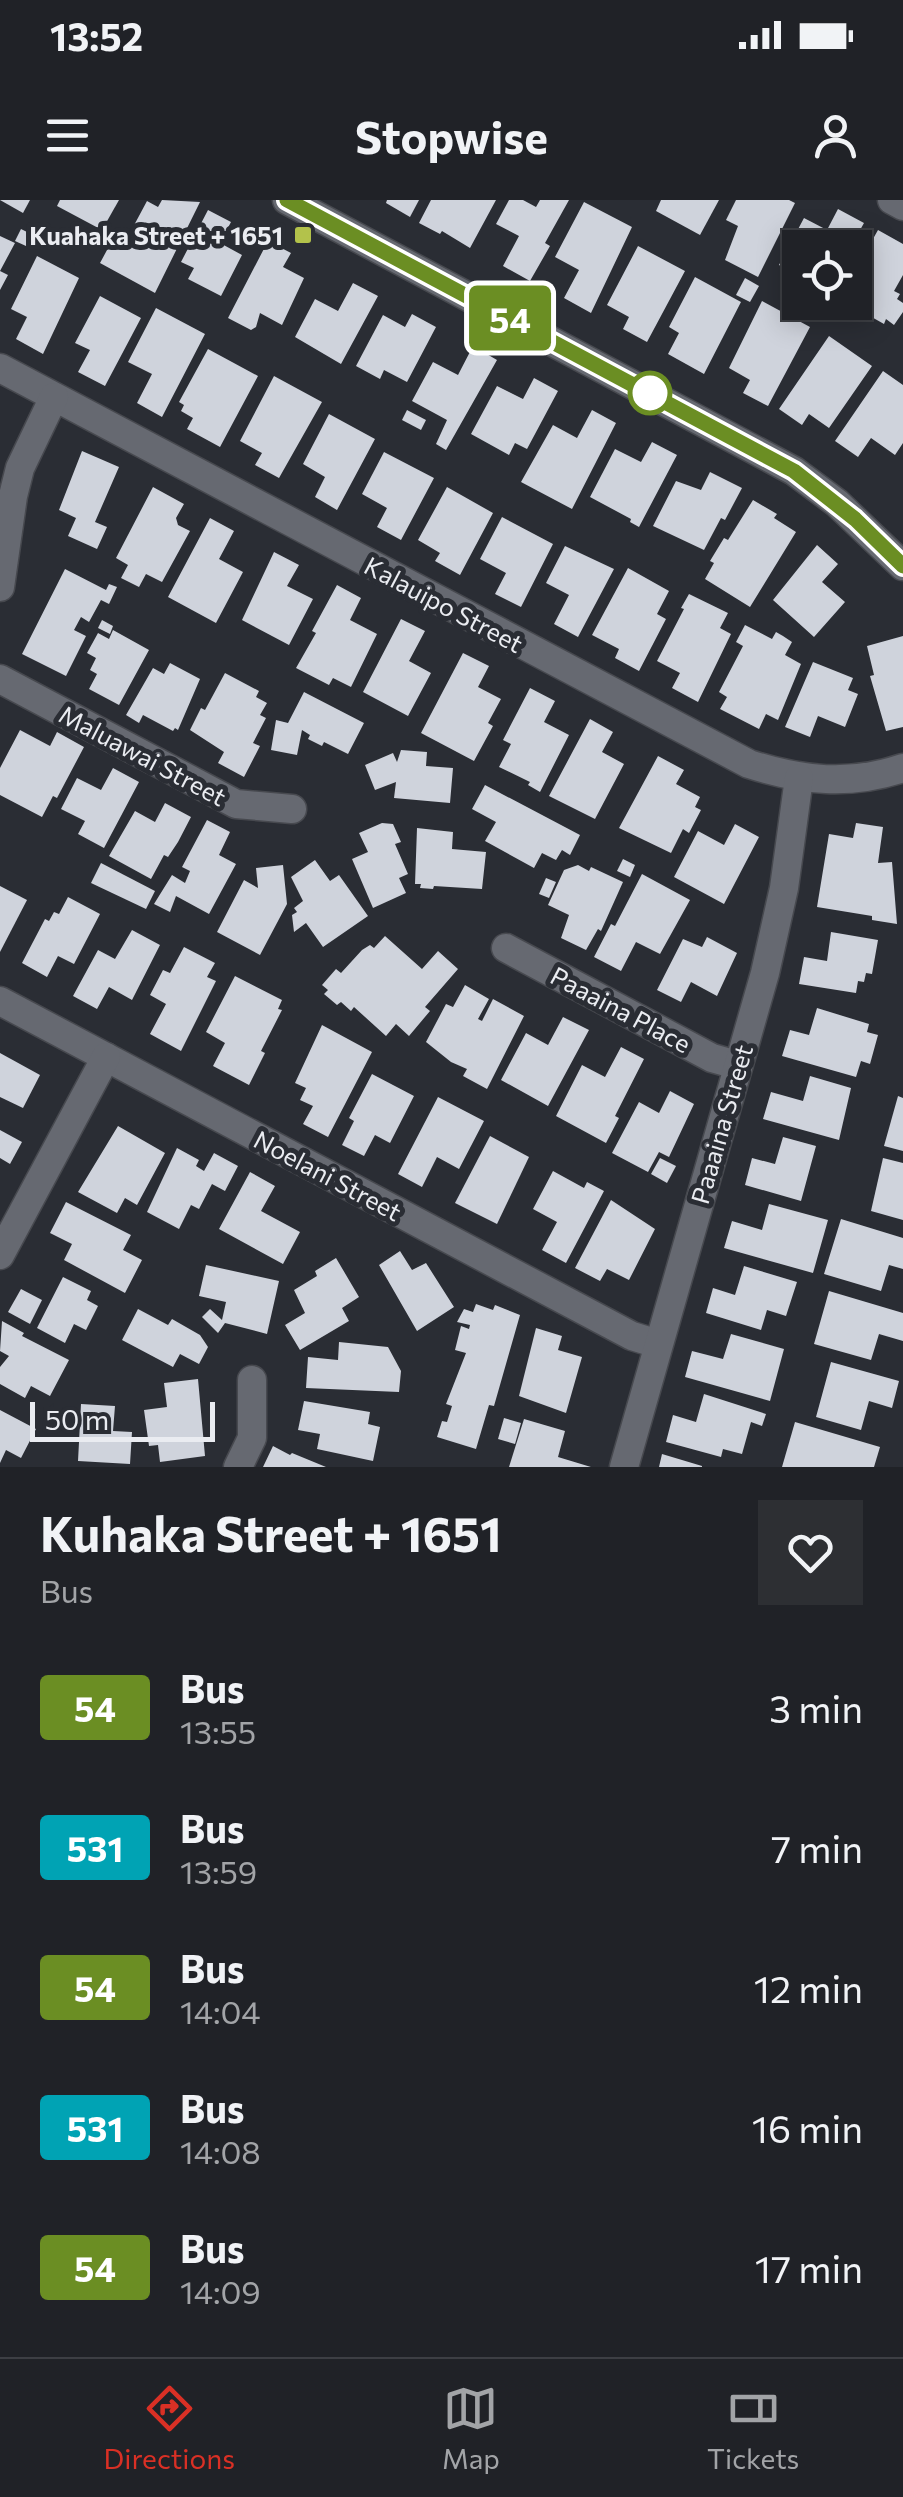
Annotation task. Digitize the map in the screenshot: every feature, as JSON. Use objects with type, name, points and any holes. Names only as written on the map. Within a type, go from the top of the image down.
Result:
[{"type":"street","points":[[287,200],[794,471],[861,524],[903,566]]},
{"type":"street","points":[[892,200],[903,206]]},
{"type":"street","name":"Kalauipo Street","points":[[0,368],[715,749],[749,764],[799,778],[850,780],[903,768]]},
{"type":"street","points":[[0,587],[12,496],[20,468],[54,397]]},
{"type":"street","name":"Maluawai Street","points":[[0,679],[236,804],[292,809]]},
{"type":"street","name":"Paaaina Street","points":[[624,1467],[764,973],[784,888],[799,778]]},
{"type":"street","name":"Paaaina Place","points":[[506,948],[712,1058],[737,1065]]},
{"type":"street","name":"Noelani Street","points":[[0,1000],[632,1336],[658,1344]]},
{"type":"street","points":[[0,1255],[106,1057]]},
{"type":"street","points":[[238,1467],[252,1438],[252,1380]]},
{"type":"building","points":[[0,200],[30,200],[23,213]]},
{"type":"building","points":[[60,200],[119,200],[102,230],[57,206]]},
{"type":"building","points":[[162,200],[200,202],[155,293],[100,263],[113,239],[124,244],[147,201],[158,207]]},
{"type":"building","points":[[419,200],[410,217],[386,203]]},
{"type":"building","points":[[431,200],[496,200],[470,248],[419,223]]},
{"type":"building","points":[[509,200],[523,200],[536,207],[540,200],[569,200],[530,281],[503,266],[519,236],[496,224]]},
{"type":"building","points":[[661,200],[719,200],[700,235],[656,211]]},
{"type":"building","points":[[736,200],[795,203],[758,277],[725,260],[738,226],[726,220]]},
{"type":"building","points":[[584,202],[632,227],[591,313],[564,298],[579,270],[555,257]]},
{"type":"building","points":[[838,209],[864,223],[860,230],[827,230]]},
{"type":"building","points":[[208,210],[231,222],[220,243],[242,255],[221,296],[188,279],[194,268],[181,262]]},
{"type":"building","points":[[804,218],[827,230],[798,230]]},
{"type":"building","points":[[21,229],[31,234],[26,246],[15,241]]},
{"type":"building","points":[[878,230],[903,244],[903,275],[894,291],[900,294],[897,299],[903,303],[903,312],[894,325],[872,317],[872,241]]},
{"type":"building","points":[[0,236],[15,243],[0,271]]},
{"type":"building","points":[[268,241],[291,253],[283,267],[304,278],[282,325],[260,313],[256,327],[251,330],[228,318]]},
{"type":"building","points":[[638,246],[685,271],[647,342],[623,329],[629,317],[607,305]]},
{"type":"building","points":[[37,256],[79,278],[43,354],[16,339],[27,317],[11,309]]},
{"type":"building","points":[[0,271],[8,275],[0,290]]},
{"type":"building","points":[[695,277],[741,302],[704,374],[668,354],[679,333],[669,327]]},
{"type":"building","points":[[745,278],[759,286],[750,302],[736,295]]},
{"type":"building","points":[[353,283],[378,296],[341,364],[295,337],[315,299],[338,311]]},
{"type":"building","points":[[100,296],[141,318],[105,386],[78,372],[90,350],[75,343]]},
{"type":"building","points":[[762,301],[782,312],[782,320],[797,320],[810,327],[768,406],[743,393],[750,380],[729,368]]},
{"type":"building","points":[[156,308],[205,334],[162,417],[137,403],[152,374],[128,362]]},
{"type":"building","points":[[412,314],[436,327],[407,382],[384,370],[380,379],[356,366],[383,315],[405,327]]},
{"type":"building","points":[[829,336],[872,366],[829,428],[809,414],[802,425],[779,409]]},
{"type":"building","points":[[473,346],[497,360],[446,450],[436,444],[447,420],[412,401],[433,362],[458,375]]},
{"type":"building","points":[[208,349],[258,376],[220,447],[187,429],[193,418],[181,411],[184,405],[179,402]]},
{"type":"building","points":[[883,371],[903,385],[903,443],[895,455],[871,438],[858,457],[835,441]]},
{"type":"building","points":[[274,376],[322,402],[279,478],[255,465],[262,453],[240,441]]},
{"type":"building","points":[[534,378],[558,391],[527,449],[515,443],[509,455],[471,434],[497,386],[523,399]]},
{"type":"building","points":[[407,410],[426,420],[421,430],[402,420]]},
{"type":"building","points":[[592,410],[616,423],[572,509],[521,482],[553,425],[577,438]]},
{"type":"building","points":[[329,414],[375,439],[337,510],[315,497],[325,477],[303,464]]},
{"type":"building","points":[[652,442],[677,455],[639,527],[590,497],[615,449],[641,462]]},
{"type":"building","points":[[82,451],[119,467],[95,522],[107,527],[97,549],[68,536],[76,518],[59,510]]},
{"type":"building","points":[[384,452],[434,478],[401,540],[377,527],[387,508],[362,494]]},
{"type":"building","points":[[710,472],[742,488],[704,550],[653,526],[676,481],[701,490]]},
{"type":"building","points":[[153,487],[184,504],[176,518],[178,525],[190,531],[162,582],[146,574],[139,587],[121,578],[128,565],[116,558]]},
{"type":"building","points":[[447,487],[493,513],[460,575],[435,561],[440,553],[418,540]]},
{"type":"building","points":[[753,500],[777,514],[774,518],[796,532],[750,607],[705,579],[714,563],[710,561]]},
{"type":"building","points":[[502,517],[553,544],[521,607],[495,594],[506,573],[480,559]]},
{"type":"building","points":[[210,518],[234,531],[219,559],[243,572],[216,623],[168,597]]},
{"type":"building","points":[[817,545],[838,564],[822,582],[845,602],[814,637],[773,600]]},
{"type":"building","points":[[565,546],[614,569],[578,637],[554,624],[569,595],[546,583]]},
{"type":"building","points":[[274,552],[299,565],[287,586],[313,599],[289,645],[242,620]]},
{"type":"building","points":[[628,568],[669,591],[657,614],[666,619],[639,671],[615,658],[619,649],[592,635]]},
{"type":"building","points":[[65,569],[106,590],[109,584],[117,587],[109,604],[101,600],[89,622],[81,617],[74,630],[86,636],[66,676],[22,654]]},
{"type":"building","points":[[337,585],[361,598],[350,620],[377,634],[351,687],[333,678],[329,685],[296,668]]},
{"type":"building","points":[[689,594],[728,613],[720,628],[731,634],[698,702],[672,688],[680,673],[657,661]]},
{"type":"building","points":[[401,619],[425,631],[409,661],[431,673],[408,716],[363,692]]},
{"type":"building","points":[[102,620],[113,626],[110,634],[98,628]]},
{"type":"building","points":[[745,625],[772,639],[776,632],[792,642],[785,655],[801,664],[778,720],[766,714],[759,729],[720,709],[727,697],[719,692],[743,646],[736,642]]},
{"type":"building","points":[[113,630],[149,650],[119,705],[89,689],[97,674],[90,670],[96,658],[87,653],[98,633],[109,639]]},
{"type":"building","points":[[903,636],[903,727],[886,731],[870,676],[874,675],[867,646]]},
{"type":"building","points":[[463,653],[489,666],[478,687],[501,699],[488,723],[493,726],[474,761],[421,733]]},
{"type":"building","points":[[813,662],[853,678],[848,690],[858,694],[845,727],[818,716],[810,737],[785,727]]},
{"type":"building","points":[[170,663],[200,679],[178,730],[143,715],[139,723],[126,715],[153,668],[164,674]]},
{"type":"building","points":[[225,673],[259,691],[256,697],[267,703],[260,715],[266,718],[253,743],[260,746],[244,777],[218,763],[224,752],[190,730]]},
{"type":"building","points":[[530,688],[555,701],[544,722],[569,735],[540,792],[528,785],[530,782],[499,767],[511,744],[503,740]]},
{"type":"building","points":[[304,692],[364,723],[348,754],[308,739],[310,735],[302,730],[297,755],[271,750],[276,720],[288,723]]},
{"type":"building","points":[[590,719],[613,732],[602,752],[624,764],[595,819],[549,796]]},
{"type":"building","points":[[20,730],[50,746],[57,732],[84,747],[57,798],[53,796],[42,817],[0,795],[0,768]]},
{"type":"building","points":[[401,750],[427,752],[426,766],[453,768],[450,803],[394,798],[396,782],[375,790],[365,765],[393,753],[397,762]]},
{"type":"building","points":[[658,756],[684,770],[676,784],[700,797],[695,807],[701,810],[689,833],[683,829],[671,853],[619,828]]},
{"type":"building","points":[[113,768],[139,782],[104,848],[78,834],[85,821],[61,809],[77,778],[101,790]]},
{"type":"building","points":[[485,785],[580,835],[570,855],[562,850],[556,860],[542,853],[534,868],[485,841],[496,822],[472,809]]},
{"type":"building","points":[[165,803],[191,817],[151,879],[109,856],[135,811],[155,822]]},
{"type":"building","points":[[207,820],[230,832],[219,855],[236,864],[209,914],[176,896],[170,912],[154,904],[172,875],[185,883],[190,871],[182,867]]},
{"type":"building","points":[[382,823],[393,824],[401,842],[395,844],[408,874],[399,878],[406,893],[373,908],[352,859],[368,852],[359,833]]},
{"type":"building","points":[[856,823],[883,827],[878,863],[892,862],[897,924],[817,907],[829,834],[853,838]]},
{"type":"building","points":[[735,824],[759,837],[724,904],[674,877],[698,831],[724,845]]},
{"type":"building","points":[[417,828],[453,832],[452,849],[486,852],[482,889],[433,889],[415,884]]},
{"type":"building","points":[[623,859],[635,865],[630,877],[617,871]]},
{"type":"building","points":[[315,860],[330,881],[339,875],[368,916],[323,947],[306,923],[294,932],[292,915],[303,901],[291,877]]},
{"type":"building","points":[[101,863],[155,891],[146,909],[91,883]]},
{"type":"building","points":[[283,865],[287,904],[260,955],[217,932],[244,880],[258,888],[256,868]]},
{"type":"building","points":[[578,865],[623,882],[601,931],[598,929],[586,950],[561,938],[569,915],[548,905],[564,870]]},
{"type":"building","points":[[642,874],[690,900],[660,954],[636,942],[621,971],[594,957]]},
{"type":"building","points":[[546,878],[556,882],[549,898],[539,894]]},
{"type":"building","points":[[0,886],[27,900],[0,952]]},
{"type":"building","points":[[68,897],[100,914],[74,964],[58,956],[47,977],[22,963],[45,919],[49,921],[54,912],[59,914]]},
{"type":"building","points":[[132,930],[160,945],[132,1000],[109,987],[97,1009],[73,996],[98,950],[115,959]]},
{"type":"building","points":[[831,932],[878,940],[872,974],[866,973],[864,982],[858,981],[856,993],[799,984],[804,957],[827,961]]},
{"type":"building","points":[[385,936],[422,969],[438,951],[458,969],[425,1007],[430,1011],[409,1036],[396,1024],[386,1036],[354,1007],[351,1011],[341,1002],[337,1005],[324,994],[328,990],[322,985],[336,969],[341,973],[362,950],[370,945],[374,948]]},
{"type":"building","points":[[707,937],[737,953],[717,996],[691,982],[681,1002],[657,990],[683,939],[702,947]]},
{"type":"building","points":[[184,947],[215,963],[207,977],[216,981],[181,1051],[150,1034],[166,1004],[150,995],[163,970],[170,973]]},
{"type":"building","points":[[235,976],[282,1000],[278,1009],[282,1010],[249,1085],[213,1066],[225,1043],[206,1032]]},
{"type":"building","points":[[465,985],[489,999],[478,1019],[482,1021],[493,999],[524,1016],[487,1089],[463,1076],[467,1069],[426,1042],[446,1004],[453,1007]]},
{"type":"building","points":[[817,1008],[869,1024],[867,1032],[878,1035],[870,1064],[861,1061],[856,1077],[782,1056],[790,1030],[809,1035]]},
{"type":"building","points":[[563,1017],[589,1030],[548,1106],[501,1080],[526,1033],[548,1045]]},
{"type":"building","points":[[322,1025],[372,1052],[328,1137],[303,1124],[313,1106],[300,1100],[306,1088],[295,1083]]},
{"type":"building","points":[[621,1047],[644,1059],[606,1143],[556,1116],[582,1065],[605,1077]]},
{"type":"building","points":[[0,1053],[40,1075],[23,1108],[0,1097]]},
{"type":"building","points":[[372,1074],[414,1096],[390,1143],[375,1135],[364,1156],[342,1145],[354,1121],[349,1118]]},
{"type":"building","points":[[810,1076],[851,1088],[839,1140],[763,1119],[771,1092],[803,1101]]},
{"type":"building","points":[[670,1091],[694,1104],[669,1157],[659,1152],[648,1172],[612,1153],[639,1102],[659,1113]]},
{"type":"building","points":[[898,1096],[903,1098],[903,1151],[884,1146]]},
{"type":"building","points":[[438,1097],[484,1121],[459,1169],[437,1157],[422,1187],[398,1174]]},
{"type":"building","points":[[118,1126],[165,1153],[137,1205],[125,1198],[117,1213],[78,1192]]},
{"type":"building","points":[[0,1130],[22,1142],[10,1164],[0,1158]]},
{"type":"building","points":[[490,1136],[529,1157],[497,1224],[455,1203]]},
{"type":"building","points":[[783,1137],[816,1146],[801,1201],[745,1185],[752,1158],[775,1164]]},
{"type":"building","points":[[177,1148],[199,1160],[196,1166],[204,1171],[214,1153],[238,1166],[225,1191],[212,1184],[199,1209],[191,1205],[179,1229],[147,1212]]},
{"type":"building","points":[[660,1158],[676,1166],[667,1183],[651,1174]]},
{"type":"building","points":[[883,1158],[903,1163],[903,1220],[871,1211]]},
{"type":"building","points":[[553,1171],[584,1188],[587,1182],[604,1191],[566,1263],[542,1250],[557,1222],[533,1209]]},
{"type":"building","points":[[250,1172],[275,1186],[261,1211],[300,1232],[283,1264],[219,1229]]},
{"type":"building","points":[[611,1200],[655,1229],[629,1280],[607,1269],[600,1281],[575,1268]]},
{"type":"building","points":[[66,1202],[131,1235],[123,1250],[142,1260],[125,1293],[64,1260],[72,1244],[50,1233]]},
{"type":"building","points":[[769,1204],[828,1220],[813,1273],[724,1248],[732,1221],[762,1230]]},
{"type":"building","points":[[841,1219],[903,1238],[903,1269],[889,1265],[881,1291],[824,1274]]},
{"type":"building","points":[[400,1251],[412,1270],[426,1263],[454,1307],[417,1331],[379,1265]]},
{"type":"building","points":[[336,1258],[359,1297],[342,1308],[349,1321],[300,1350],[285,1325],[305,1313],[294,1290]]},
{"type":"building","points":[[206,1265],[279,1281],[267,1334],[225,1323],[218,1333],[202,1317],[210,1309],[222,1320],[226,1302],[199,1296]]},
{"type":"building","points":[[744,1266],[797,1282],[786,1316],[767,1310],[761,1330],[706,1313],[713,1288],[735,1295]]},
{"type":"building","points":[[63,1277],[91,1291],[87,1300],[98,1306],[86,1330],[74,1324],[65,1343],[37,1328]]},
{"type":"building","points":[[21,1289],[42,1300],[30,1324],[8,1312]]},
{"type":"building","points":[[829,1291],[903,1313],[903,1341],[879,1334],[871,1360],[814,1344]]},
{"type":"building","points":[[476,1304],[493,1310],[495,1305],[520,1315],[494,1406],[489,1405],[476,1449],[437,1437],[442,1421],[447,1422],[452,1406],[446,1404],[466,1353],[455,1350],[461,1326],[469,1329],[470,1325],[457,1322],[464,1309],[473,1312]]},
{"type":"building","points":[[138,1309],[168,1325],[172,1319],[200,1335],[208,1347],[199,1364],[180,1354],[173,1367],[122,1340]]},
{"type":"building","points":[[2,1321],[69,1360],[50,1396],[31,1386],[25,1398],[0,1384],[0,1367],[9,1356],[0,1351]]},
{"type":"building","points":[[536,1328],[562,1336],[558,1350],[582,1357],[566,1413],[519,1396]]},
{"type":"building","points":[[731,1334],[784,1349],[770,1401],[685,1377],[692,1351],[723,1359]]},
{"type":"building","points":[[339,1342],[388,1347],[401,1371],[399,1392],[306,1388],[308,1357],[338,1360]]},
{"type":"building","points":[[831,1362],[899,1381],[892,1408],[869,1401],[861,1430],[816,1417]]},
{"type":"building","points":[[198,1379],[205,1456],[160,1462],[158,1445],[149,1446],[144,1410],[167,1407],[164,1383]]},
{"type":"building","points":[[704,1394],[766,1414],[762,1426],[751,1422],[742,1454],[723,1449],[721,1457],[666,1442],[673,1415],[696,1422]]},
{"type":"building","points":[[304,1401],[370,1412],[368,1424],[380,1427],[373,1461],[317,1449],[320,1434],[298,1430]]},
{"type":"building","points":[[81,1404],[115,1406],[113,1431],[132,1432],[130,1464],[78,1461]]},
{"type":"building","points":[[0,1410],[36,1429],[21,1458],[6,1450],[0,1463]]},
{"type":"building","points":[[504,1418],[521,1423],[515,1444],[498,1439]]},
{"type":"building","points":[[524,1419],[565,1431],[558,1457],[591,1467],[509,1467]]},
{"type":"building","points":[[795,1422],[880,1447],[874,1467],[782,1467]]},
{"type":"building","points":[[273,1446],[290,1455],[326,1467],[263,1467]]},
{"type":"building","points":[[662,1454],[702,1466],[702,1467],[659,1467]]},
{"type":"bus line","name":"54","points":[[287,200],[794,471],[873,534],[903,566]]},
{"type":"place","name":"Kuahaka Street + 1651","points":[[303,235]]}]
